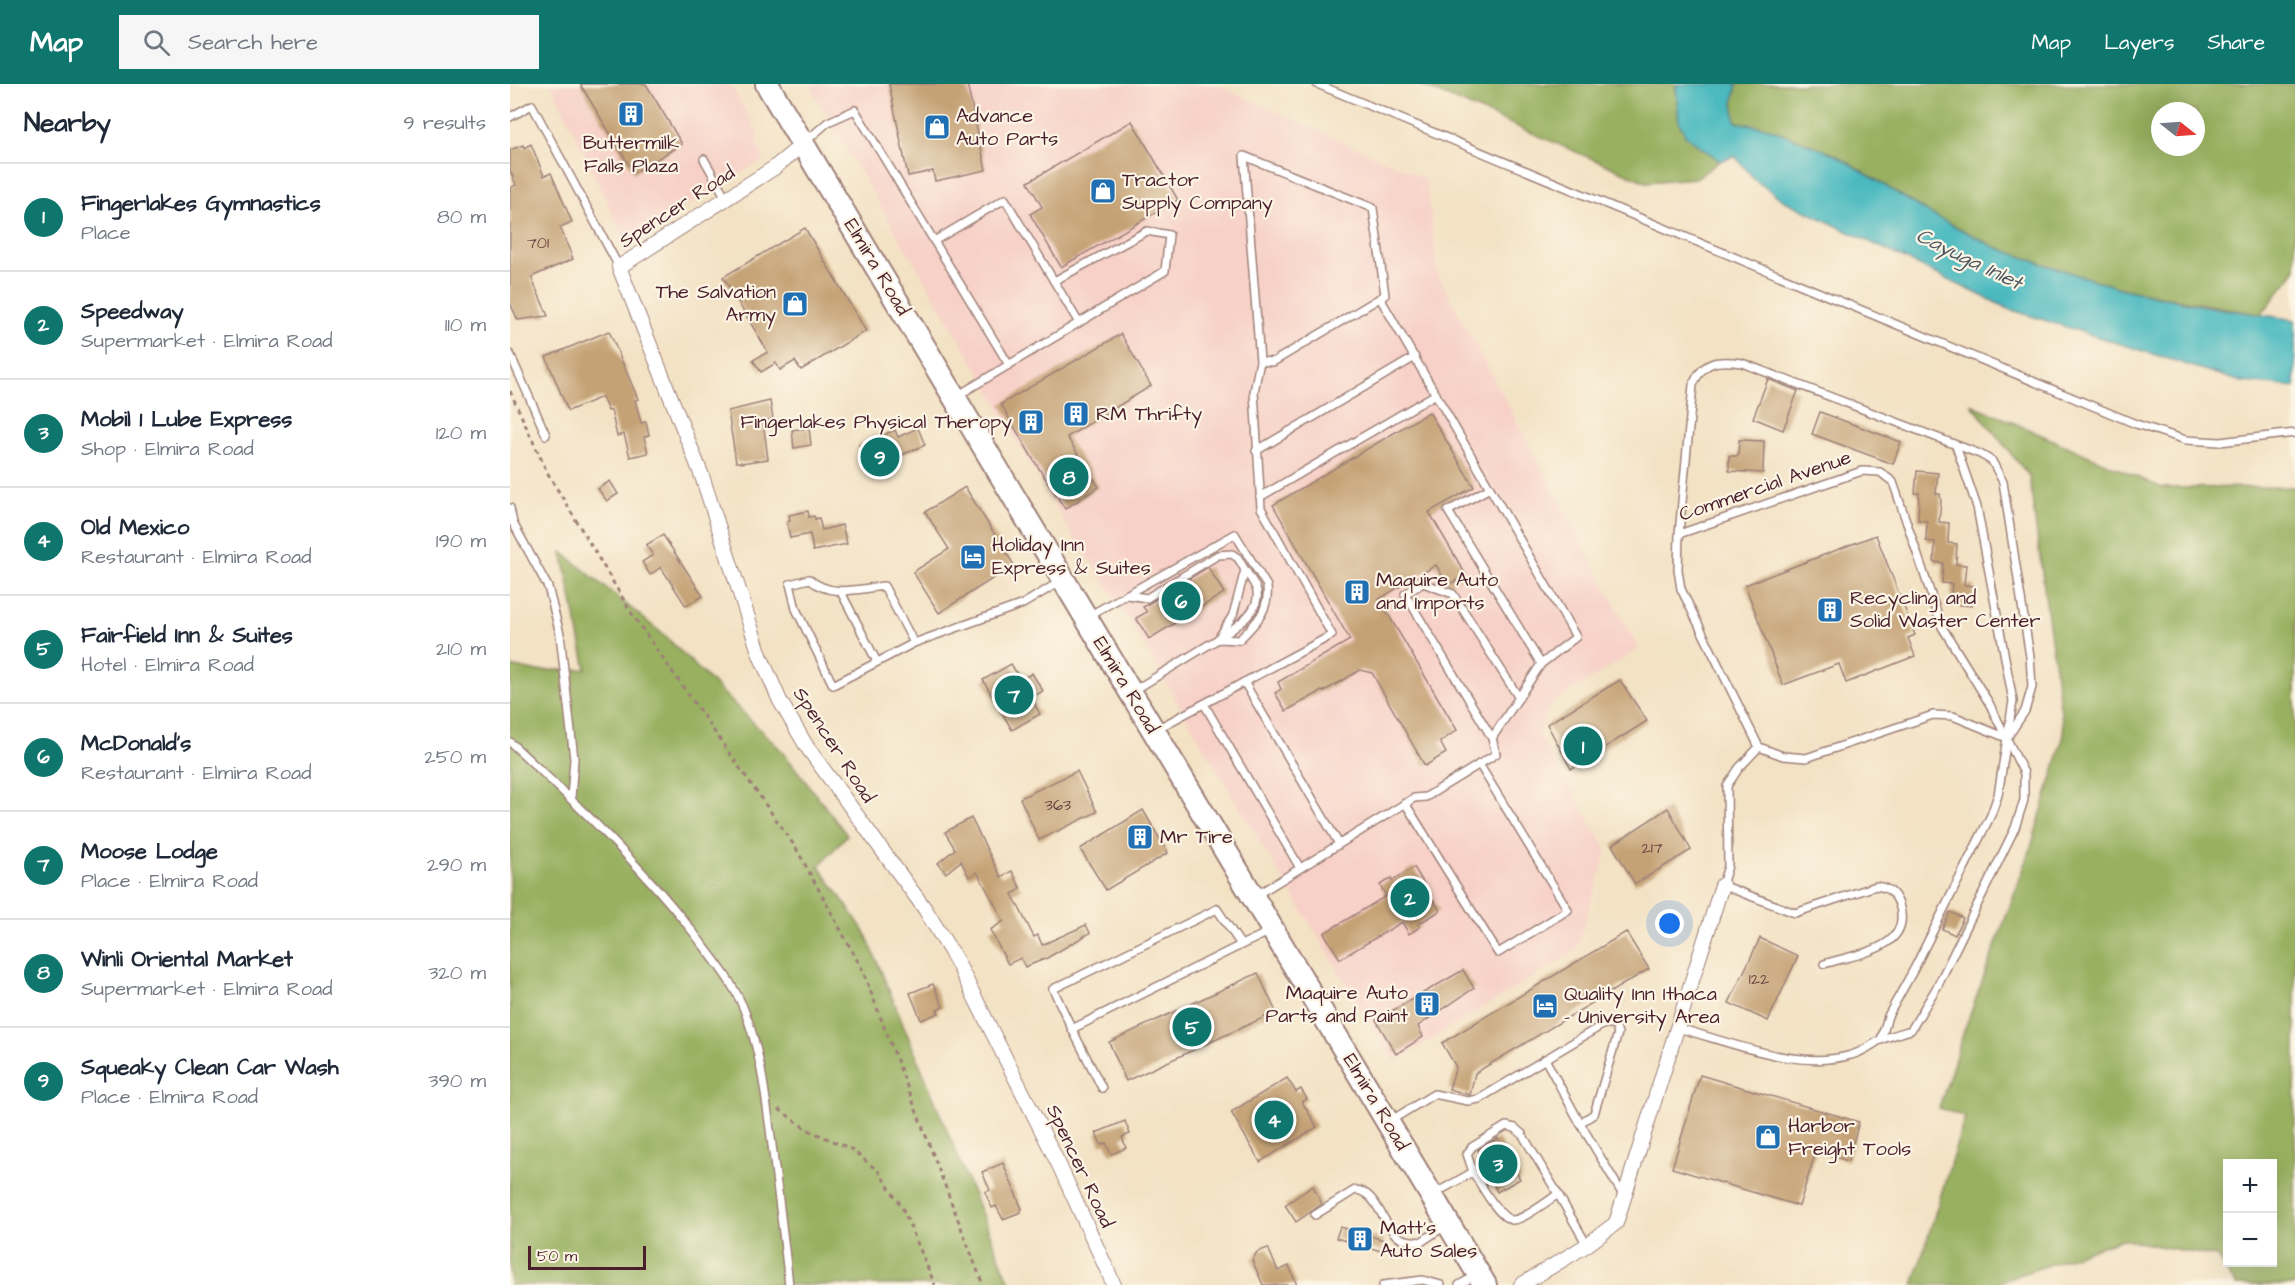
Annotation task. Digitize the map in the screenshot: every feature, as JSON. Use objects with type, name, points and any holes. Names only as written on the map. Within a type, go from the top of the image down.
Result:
[{"type":"highway","name":"Elmira Road","points":[[767,84],[1482,1279]]},
{"type":"street","name":"Spencer Road","points":[[803,144],[774,168],[618,267],[702,476],[760,655],[780,701],[807,747],[925,909],[956,960],[1059,1165],[1114,1285]]},
{"type":"street","points":[[1521,1285],[1587,1245],[1616,1223],[1722,885]]},
{"type":"lane","points":[[1317,84],[2136,424],[2186,440],[2220,442],[2295,433]]},
{"type":"lane","points":[[510,117],[532,105],[618,267]]},
{"type":"lane","points":[[803,144],[828,122],[855,110],[1009,365]]},
{"type":"lane","points":[[1153,731],[1332,636],[1261,508],[1254,392],[1260,361],[1244,156],[1373,208],[1385,295],[1273,362],[1260,361]]},
{"type":"lane","points":[[704,159],[726,198]]},
{"type":"lane","points":[[934,241],[1005,199],[1080,323]]},
{"type":"lane","points":[[955,398],[1165,271],[1169,235],[1147,231],[1054,281]]},
{"type":"lane","points":[[1380,298],[1576,637],[1541,664],[1492,738]]},
{"type":"lane","points":[[510,354],[546,435]]},
{"type":"lane","points":[[1256,451],[1415,357]]},
{"type":"lane","points":[[1679,534],[1693,385],[1697,375],[1704,367],[1714,362],[1724,360],[1758,369],[1980,454],[1992,461],[2003,482],[2030,657],[2032,687],[2025,711],[2007,738]]},
{"type":"lane","points":[[1260,497],[1436,394]]},
{"type":"lane","points":[[1881,1040],[1888,1016],[1900,997],[1991,815],[1998,795],[2013,700],[1977,507],[1956,446]]},
{"type":"lane","name":"Commercial Avenue","points":[[1678,1028],[1760,1051],[1816,1060],[1849,1056],[1867,1050],[1881,1040],[1911,1030],[1924,1012],[2015,828],[2024,800],[2024,773],[1989,703],[1942,627],[1893,482],[1880,472],[1862,471],[1679,534],[1678,570],[1681,589],[1760,747]]},
{"type":"lane","points":[[1490,488],[1448,511],[1541,664]]},
{"type":"lane","points":[[510,508],[513,523],[548,587],[560,634],[573,759],[571,798]]},
{"type":"lane","points":[[1086,617],[1235,534],[1267,586],[1268,596],[1265,609],[1258,622],[1239,640],[1218,639]]},
{"type":"lane","points":[[1126,595],[1147,598],[1218,555],[1232,554],[1238,558],[1257,590],[1252,612],[1235,628],[1131,692]]},
{"type":"lane","points":[[1218,639],[1233,615],[1245,570]]},
{"type":"lane","points":[[914,643],[884,586],[841,592],[827,590],[809,579],[790,584],[796,609],[833,685],[914,643],[1023,604],[1063,579]]},
{"type":"lane","points":[[1253,897],[1405,803],[1414,798],[1426,797],[1496,754],[1492,738],[1406,594],[1423,583],[1453,594],[1518,698]]},
{"type":"lane","points":[[841,592],[877,662]]},
{"type":"lane","points":[[1244,682],[1339,844]]},
{"type":"lane","points":[[1204,704],[1300,868]]},
{"type":"lane","points":[[1824,964],[1887,944],[1896,937],[1901,918],[1895,895],[1887,887],[1876,886],[1794,913],[1722,885],[1728,866],[1727,786],[1739,768],[1760,747],[1783,756],[1806,758],[1934,715],[1953,717],[2007,738]]},
{"type":"lane","points":[[510,742],[571,798],[681,916],[723,971],[743,1006],[754,1039],[767,1104],[789,1285]]},
{"type":"lane","points":[[1405,803],[1498,953],[1568,910],[1479,764]]},
{"type":"lane","points":[[1102,1088],[1053,989],[1217,909],[1242,945]]},
{"type":"lane","points":[[1072,1029],[1273,930]]},
{"type":"lane","points":[[1388,1122],[1434,1094],[1468,1101],[1479,1099],[1604,1024],[1614,1024],[1618,1033],[1594,1114],[1580,1123]]},
{"type":"lane","points":[[1545,1059],[1624,1197]]},
{"type":"lane","points":[[1558,1194],[1519,1218],[1511,1220],[1501,1215],[1473,1172],[1467,1154],[1472,1147],[1506,1126],[1515,1128],[1522,1134],[1558,1194],[1587,1245]]},
{"type":"lane","points":[[1432,1195],[1473,1172]]},
{"type":"lane","points":[[1315,1215],[1355,1190],[1362,1191],[1369,1196],[1397,1236],[1406,1240],[1421,1242],[1449,1224]]},
{"type":"lane","points":[[1459,1285],[1482,1279]]},
{"type":"lane","points":[[1383,1285],[1423,1280],[1441,1285]]},
{"type":"path","points":[[510,391],[547,472],[634,617],[796,848],[862,969],[983,1285]]},
{"type":"path","points":[[767,1104],[780,1110],[806,1129],[851,1149],[878,1171],[902,1207],[935,1285]]},
{"type":"shaded area","points":[[551,84],[730,84],[760,137],[755,140],[764,157],[763,160],[626,242]]},
{"type":"shaded area","points":[[810,84],[1215,84],[1426,179],[1438,275],[1639,649],[1552,703],[1538,734],[1607,850],[1576,951],[1394,1062],[1135,630],[1100,574],[1078,545],[1014,437],[990,390],[819,103]]},
{"type":"green space","points":[[1418,84],[1677,84],[1679,122],[1685,135],[1720,161],[1696,178],[1646,182]]},
{"type":"green space","points":[[1737,84],[2295,84],[2295,271],[2261,315],[2123,289],[1995,247],[1927,212],[1836,155],[1769,128],[1735,122],[1733,103]]},
{"type":"green space","points":[[1971,404],[2162,488],[2295,487],[2295,1285],[2236,1285],[2224,1267],[2277,1267],[2277,1159],[2223,1159],[2223,1266],[2217,1257],[2122,1239],[1991,1285],[1913,1285],[1965,1117],[1939,1108],[1964,1031],[2029,854],[2064,735],[2029,476]]},
{"type":"green space","points":[[562,552],[664,635],[782,751],[847,835],[819,866],[865,932],[1011,1285],[510,1285],[510,666],[534,671],[586,669]]},
{"type":"water","name":"Cayuga Inlet","points":[[1677,84],[1737,84],[1733,103],[1736,122],[1769,128],[1836,155],[1927,212],[1995,247],[2123,289],[2204,306],[2295,320],[2295,387],[2242,382],[2009,309],[1783,200],[1755,180],[1735,156],[1720,161],[1686,136],[1679,122]]},
{"type":"building","name":"Buttermilk Falls Plaza","points":[[580,84],[646,84],[682,144],[634,173]]},
{"type":"building","name":"Advance Auto Parts","points":[[889,84],[967,84],[986,170],[935,181],[933,171],[908,176]]},
{"type":"building","name":"Tractor Supply Company","points":[[1132,121],[1178,200],[1061,267],[1030,214],[1042,207],[1028,182]]},
{"type":"building","points":[[531,144],[544,176],[551,173],[572,222],[560,227],[573,259],[531,277],[548,316],[518,320],[510,303],[510,188],[516,185],[510,170],[510,150],[523,145],[524,148]]},
{"type":"building","name":"The Salvation Army","points":[[805,228],[866,331],[801,370],[795,361],[780,370],[776,363],[761,372],[753,360],[768,352],[723,277]]},
{"type":"building","points":[[609,331],[638,399],[635,400],[641,423],[646,422],[649,435],[644,437],[648,453],[630,457],[624,434],[617,436],[611,410],[608,411],[602,397],[568,411],[546,357]]},
{"type":"building","points":[[1121,334],[1151,386],[1067,437],[1099,487],[1065,509],[1001,404]]},
{"type":"building","points":[[1768,379],[1798,391],[1783,430],[1753,418]]},
{"type":"building","points":[[770,401],[773,419],[763,421],[768,459],[736,462],[728,411]]},
{"type":"building","name":"Maquire Auto and Imports","points":[[1429,412],[1474,487],[1429,512],[1466,575],[1448,585],[1436,565],[1379,599],[1457,730],[1440,742],[1446,753],[1425,766],[1372,673],[1360,670],[1286,711],[1275,693],[1281,689],[1278,682],[1350,640],[1273,505]]},
{"type":"building","points":[[1820,412],[1901,442],[1893,464],[1812,434]]},
{"type":"building","points":[[809,428],[811,445],[794,448],[792,430]]},
{"type":"building","points":[[918,428],[925,445],[869,469],[859,445],[895,430],[898,437]]},
{"type":"building","points":[[1739,440],[1764,441],[1763,473],[1729,471],[1729,456],[1738,456]]},
{"type":"building","points":[[1917,471],[1938,473],[1936,494],[1940,494],[1941,501],[1939,522],[1949,523],[1948,543],[1957,544],[1956,564],[1966,565],[1964,585],[1974,586],[1972,606],[1950,604],[1952,584],[1942,583],[1943,563],[1934,562],[1935,542],[1926,541],[1927,521],[1918,520],[1919,493],[1915,493]]},
{"type":"building","points":[[610,481],[618,494],[607,501],[598,489]]},
{"type":"building","name":"Holiday Inn Express & Suites","points":[[965,487],[1014,565],[939,613],[913,572],[949,549],[925,512]]},
{"type":"building","points":[[808,511],[809,517],[819,518],[822,530],[842,525],[847,544],[813,551],[810,534],[790,538],[787,522],[790,521],[789,515]]},
{"type":"building","points":[[663,535],[703,596],[686,606],[661,567],[650,575],[642,562],[653,555],[646,545]]},
{"type":"building","name":"Recycling and Solid Waster Center","points":[[1876,535],[1915,635],[1908,638],[1915,656],[1846,683],[1839,664],[1783,685],[1745,585]]},
{"type":"building","points":[[1208,567],[1224,593],[1149,639],[1136,618],[1147,612],[1143,607]]},
{"type":"building","points":[[1011,664],[1021,680],[1032,673],[1043,691],[1031,698],[1040,714],[1012,730],[983,680]]},
{"type":"building","points":[[1620,680],[1647,721],[1571,769],[1547,724]]},
{"type":"building","points":[[1077,771],[1097,812],[1039,840],[1020,798]]},
{"type":"building","points":[[1668,808],[1691,850],[1635,884],[1612,845]]},
{"type":"building","points":[[1143,810],[1168,853],[1106,890],[1080,849]]},
{"type":"building","points":[[971,818],[1001,877],[1012,871],[1021,889],[1012,894],[1034,937],[1038,935],[1042,945],[1086,925],[1090,933],[1047,958],[1025,967],[1021,958],[1008,964],[990,930],[1004,921],[977,872],[969,877],[961,861],[946,873],[938,863],[955,849],[945,832]]},
{"type":"building","points":[[1414,867],[1440,911],[1418,924],[1420,927],[1409,934],[1402,922],[1340,959],[1324,933],[1386,896],[1380,885],[1391,878],[1392,881]]},
{"type":"building","points":[[1950,912],[1963,918],[1955,935],[1942,929]]},
{"type":"building","name":"Quality Inn Ithaca - University Area","points":[[1626,932],[1649,969],[1475,1073],[1470,1095],[1449,1089],[1456,1067],[1442,1043]]},
{"type":"building","points":[[1760,938],[1798,956],[1768,1021],[1729,1003]]},
{"type":"building","name":"Maquire Auto Parts and Paint","points":[[1463,970],[1474,988],[1418,1026],[1423,1037],[1396,1054],[1376,1020]]},
{"type":"building","points":[[1258,973],[1276,1012],[1126,1081],[1109,1042]]},
{"type":"building","points":[[933,984],[943,1007],[937,1010],[939,1013],[921,1020],[910,993]]},
{"type":"building","name":"Harbor Freight Tools","points":[[1700,1075],[1859,1122],[1848,1161],[1816,1151],[1799,1206],[1672,1168]]},
{"type":"building","points":[[1287,1078],[1296,1092],[1301,1089],[1307,1099],[1302,1102],[1317,1127],[1260,1162],[1231,1112]]},
{"type":"building","points":[[1125,1121],[1130,1134],[1122,1137],[1126,1148],[1111,1154],[1106,1143],[1101,1145],[1096,1133]]},
{"type":"building","points":[[1498,1138],[1520,1179],[1497,1192],[1478,1150]]},
{"type":"building","points":[[1003,1163],[1022,1209],[1021,1212],[1003,1219],[996,1206],[992,1208],[985,1192],[990,1190],[982,1172]]},
{"type":"building","points":[[1313,1186],[1322,1204],[1296,1222],[1285,1205]]},
{"type":"building","name":"Matt's Auto Sales","points":[[1340,1227],[1384,1240],[1381,1251],[1336,1238]]},
{"type":"building","points":[[1268,1248],[1278,1271],[1289,1266],[1297,1285],[1263,1285],[1252,1260],[1257,1252]]},
{"type":"place","name":"Buttermilk Falls Plaza","points":[[631,114]]},
{"type":"place","name":"Advance Auto Parts","points":[[937,127]]},
{"type":"place","name":"Tractor Supply Company","points":[[1103,191]]},
{"type":"place","name":"The Salvation Army","points":[[795,304]]},
{"type":"place","name":"RM Thrifty","points":[[1076,414]]},
{"type":"place","name":"Fingerlakes Physical Theropy","points":[[1031,422]]},
{"type":"place","name":"Squeaky Clean Car Wash","points":[[880,457]]},
{"type":"place","name":"Winli Oriental Market","points":[[1069,477]]},
{"type":"place","name":"Holiday Inn Express & Suites","points":[[973,557]]},
{"type":"place","name":"Maquire Auto and Imports","points":[[1357,592]]},
{"type":"place","name":"McDonald's","points":[[1181,601]]},
{"type":"place","name":"Recycling and Solid Waster Center","points":[[1830,610]]},
{"type":"place","name":"Moose Lodge","points":[[1014,695]]},
{"type":"place","name":"Fingerlakes Gymnastics","points":[[1583,746]]},
{"type":"place","name":"Mr Tire","points":[[1140,837]]},
{"type":"place","name":"Speedway","points":[[1410,898]]},
{"type":"place","name":"Maquire Auto Parts and Paint","points":[[1427,1004]]},
{"type":"place","name":"Quality Inn Ithaca - University Area","points":[[1545,1006]]},
{"type":"place","name":"Fairfield Inn & Suites","points":[[1192,1027]]},
{"type":"place","name":"Old Mexico","points":[[1274,1120]]},
{"type":"place","name":"Harbor Freight Tools","points":[[1768,1137]]},
{"type":"place","name":"Mobil 1 Lube Express","points":[[1498,1164]]},
{"type":"place","name":"Matt's Auto Sales","points":[[1360,1239]]}]
